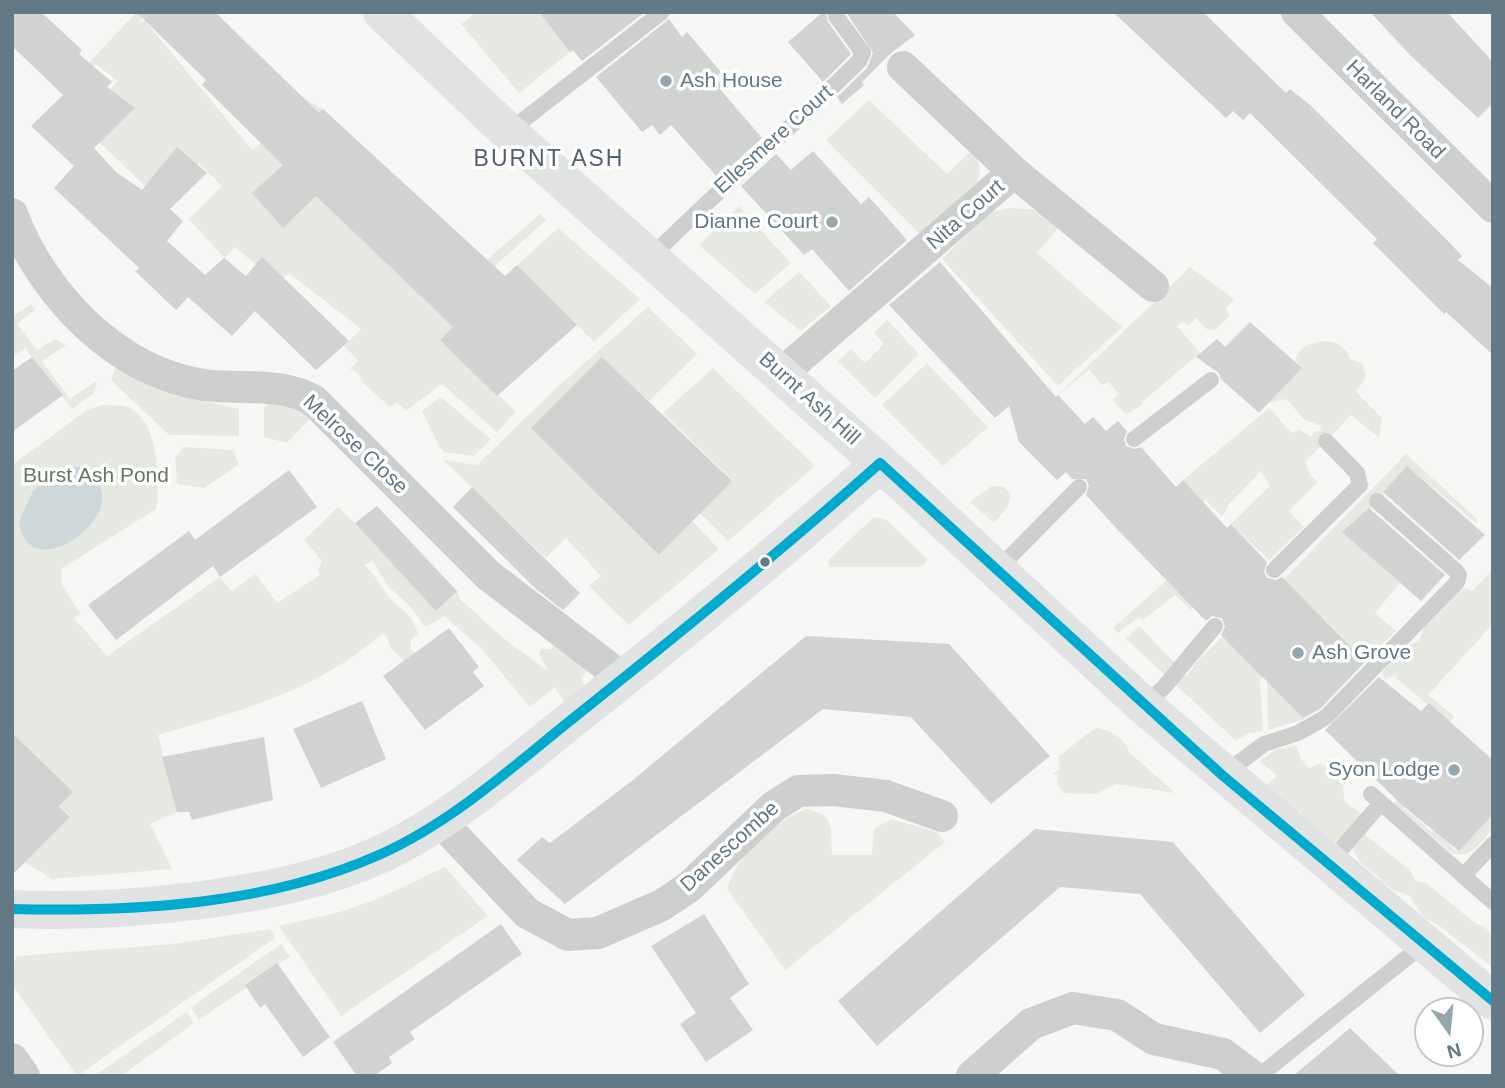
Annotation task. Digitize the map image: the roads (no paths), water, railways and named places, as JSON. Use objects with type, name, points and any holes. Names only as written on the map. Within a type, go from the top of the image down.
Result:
[{"type":"street","name":"Burnt Ash Hill","points":[[383,12],[508,132],[880,463],[1144,706],[1222,775],[1493,1001]]},
{"type":"street","name":"Harland Road","points":[[1297,12],[1493,207]]},
{"type":"street","points":[[903,68],[1014,172]]},
{"type":"street","name":"Nita Court","points":[[781,374],[1014,172],[1153,286]]},
{"type":"street","name":"Melrose Close","points":[[12,214],[31,253],[59,298],[92,330],[138,361],[170,377],[204,385],[295,390],[314,401],[488,575],[624,679]]},
{"type":"street","points":[[12,909],[57,911],[251,892],[302,881],[370,859],[440,821],[624,679],[781,551],[880,463]]},
{"type":"street","name":"Danescombe","points":[[440,821],[527,913],[568,935],[598,933],[662,905],[690,887],[773,807],[798,791],[833,790],[886,796],[942,816]]},
{"type":"street","points":[[972,1076],[1031,1024],[1073,1008],[1117,1014],[1154,1040],[1223,1054],[1252,1076]]},
{"type":"street","points":[[12,1059],[24,1076]]},
{"type":"lane","points":[[508,132],[662,12]]},
{"type":"lane","name":"Ellesmere Court","points":[[650,258],[693,213],[806,114],[859,61],[863,53],[835,16]]},
{"type":"lane","points":[[1134,439],[1211,380]]},
{"type":"lane","points":[[1274,570],[1360,485],[1357,473],[1326,441]]},
{"type":"lane","points":[[996,572],[1079,487]]},
{"type":"lane","points":[[1222,775],[1264,744],[1298,733],[1326,717],[1457,582],[1459,575],[1456,571],[1377,501]]},
{"type":"lane","points":[[1144,706],[1164,687],[1215,626]]},
{"type":"lane","points":[[1328,864],[1376,798],[1493,902]]},
{"type":"lane","points":[[1463,876],[1493,844]]},
{"type":"lane","points":[[1259,1076],[1424,944]]},
{"type":"place","name":"Ash House","points":[[666,81]]},
{"type":"place","name":"Dianne Court","points":[[832,222]]},
{"type":"place","name":"Ash Grove","points":[[1298,653]]},
{"type":"place","name":"Syon Lodge","points":[[1454,770]]},
{"type":"district","name":"BURNT ASH","points":[[549,160]]},
{"type":"park label","name":"Burst Ash Pond","points":[[96,476]]}]
